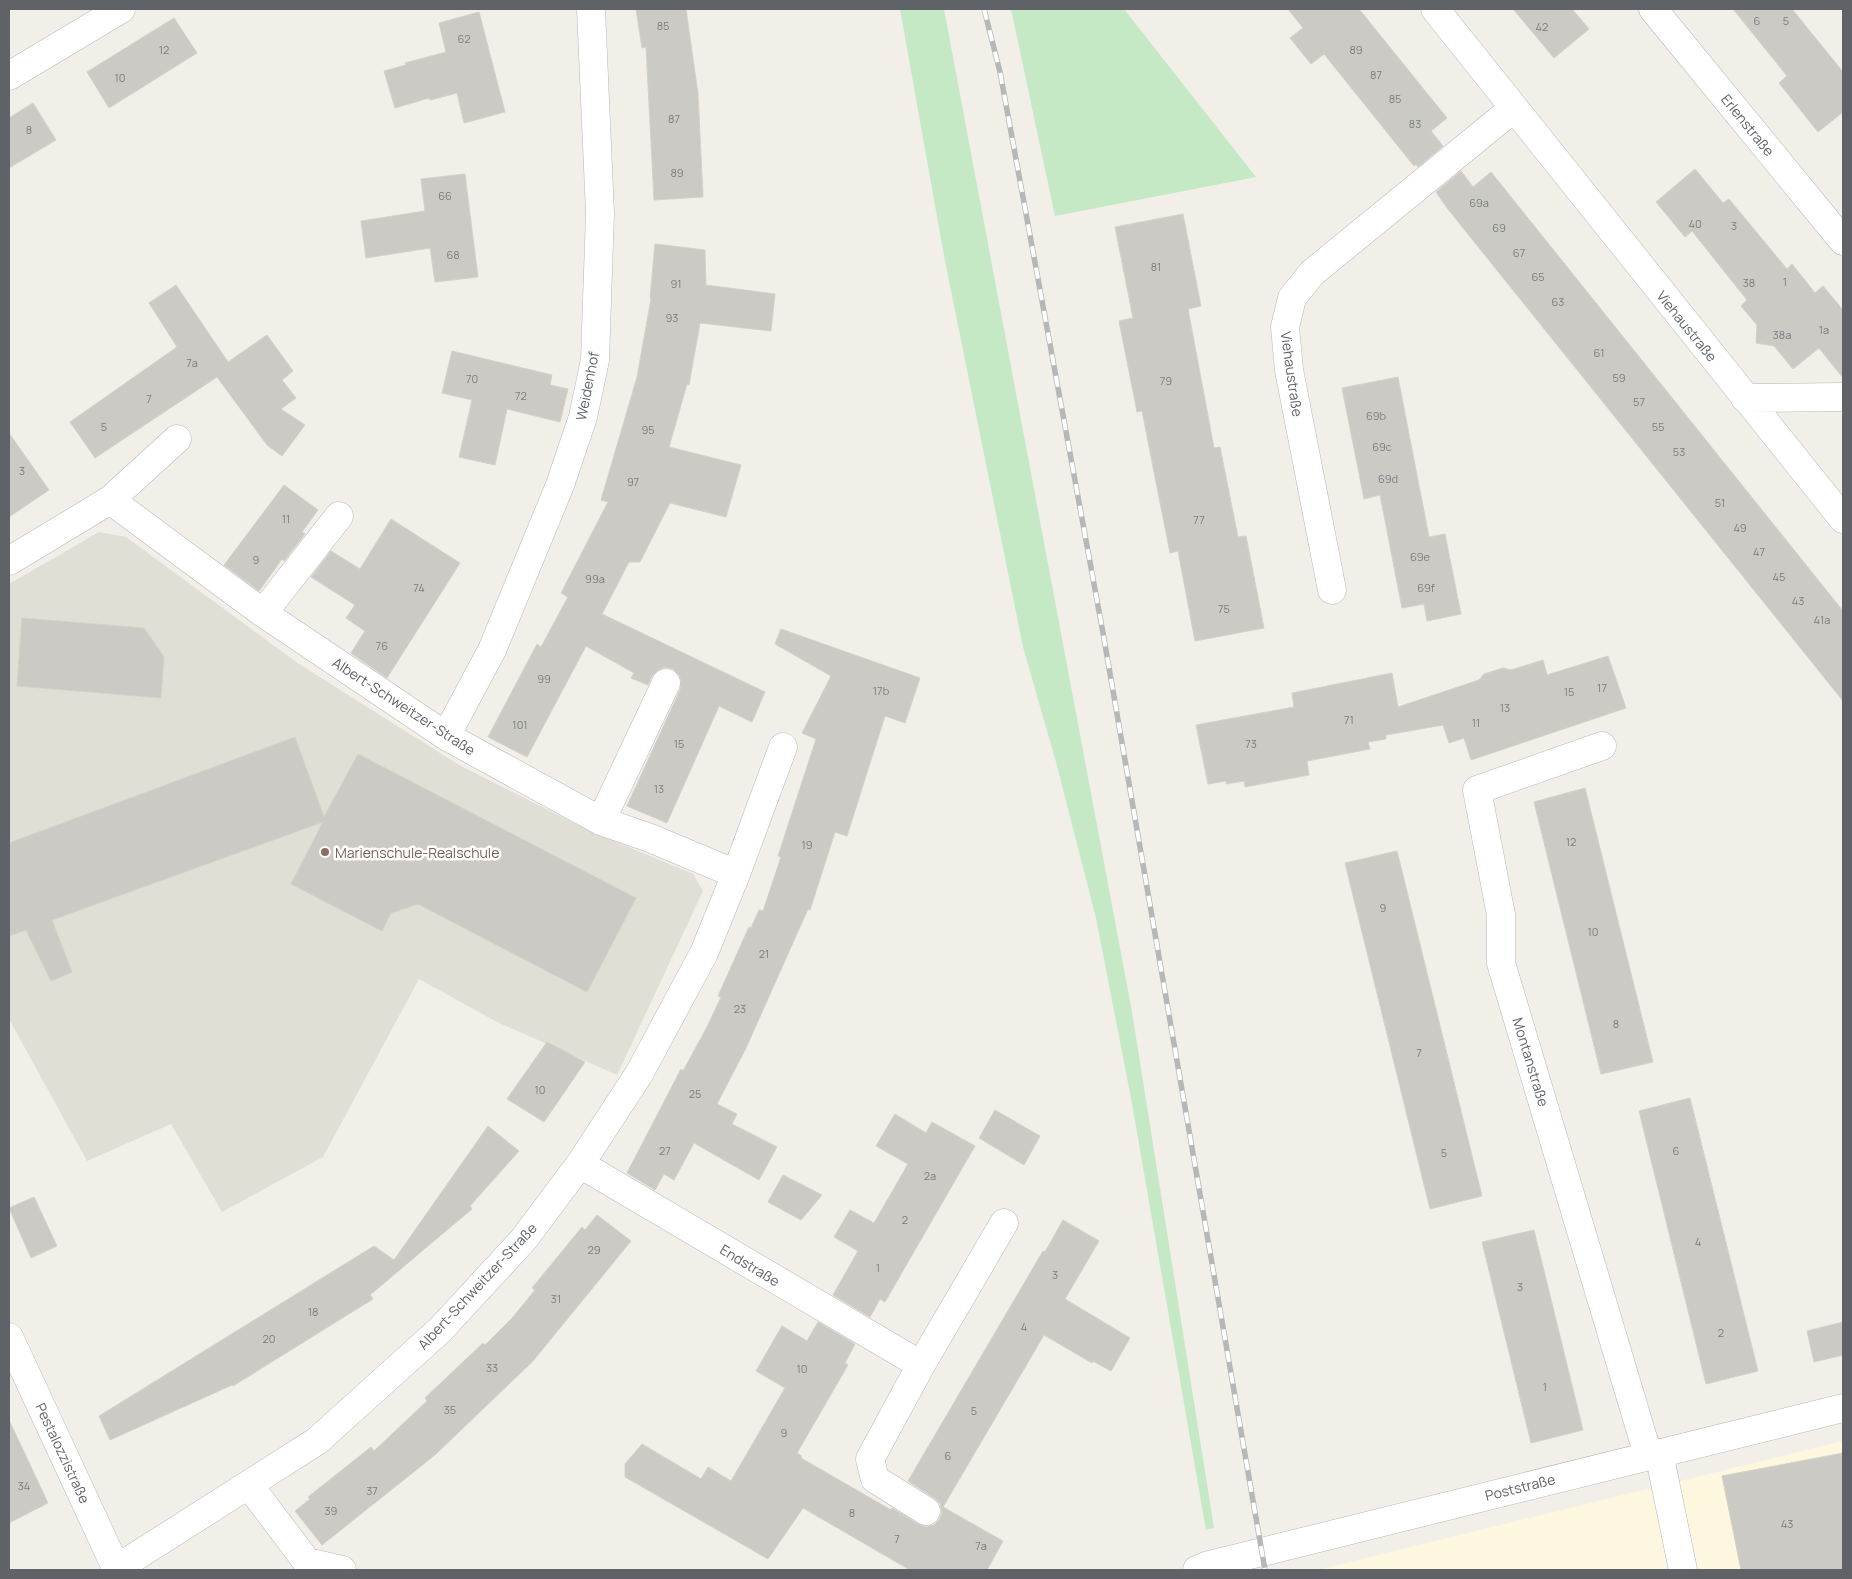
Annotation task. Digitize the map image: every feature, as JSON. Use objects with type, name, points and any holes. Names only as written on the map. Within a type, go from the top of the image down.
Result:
[{"type":"street","points":[[9,76],[121,9]]},
{"type":"street","name":"Weidenhof","points":[[446,736],[492,650],[560,485],[583,417],[595,360],[600,213],[591,9]]},
{"type":"street","name":"Viehaustraße","points":[[1435,9],[1843,519]]},
{"type":"street","name":"Erlenstraße","points":[[1653,9],[1843,241]]},
{"type":"street","name":"Viehaustraße","points":[[1332,590],[1289,370],[1285,327],[1292,298],[1312,273],[1514,108]]},
{"type":"street","points":[[1745,398],[1843,397]]},
{"type":"street","points":[[9,561],[110,500],[177,439]]},
{"type":"street","name":"Albert-Schweitzer-Straße","points":[[110,500],[263,613],[446,736],[601,821],[650,838],[736,874]]},
{"type":"street","points":[[263,613],[339,516]]},
{"type":"street","points":[[601,821],[666,683]]},
{"type":"street","name":"Montanstraße","points":[[1602,746],[1477,790],[1501,916],[1501,963],[1653,1454]]},
{"type":"street","name":"Albert-Schweitzer-Straße","points":[[117,1570],[317,1441],[440,1330],[524,1239],[580,1164],[638,1074],[699,962],[736,874],[783,747]]},
{"type":"street","name":"Endstraße","points":[[580,1164],[921,1365]]},
{"type":"street","points":[[926,1511],[875,1479],[870,1459],[921,1365],[1004,1223]]},
{"type":"street","name":"Pestalozzistraße","points":[[9,1337],[117,1570]]},
{"type":"street","name":"Poststraße","points":[[1197,1570],[1217,1563],[1843,1408]]},
{"type":"street","points":[[1653,1454],[1683,1570]]},
{"type":"street","points":[[248,1485],[307,1562],[342,1570]]},
{"type":"shaded area","name":"Marienschule-Realschule","points":[[99,532],[126,537],[299,664],[459,765],[588,830],[693,874],[703,891],[617,1075],[495,1021],[419,979],[323,1157],[222,1212],[171,1124],[87,1161],[9,1019],[9,584]]},
{"type":"shaded area","points":[[1843,1441],[1843,1570],[1317,1570]]},
{"type":"green space","points":[[900,9],[944,9],[1132,1012],[1214,1528],[1206,1530],[1131,1098],[1096,918],[1056,762],[1023,647],[945,261]]},
{"type":"green space","points":[[1011,9],[1124,9],[1256,177],[1055,216]]},
{"type":"building","points":[[636,9],[686,9],[698,94],[703,197],[654,200],[646,47],[642,48]]},
{"type":"building","points":[[1288,9],[1359,9],[1447,118],[1431,131],[1443,146],[1418,167],[1416,164],[1414,166],[1324,54],[1311,64],[1290,38],[1303,28]]},
{"type":"building","points":[[1513,9],[1572,9],[1589,29],[1554,58]]},
{"type":"building","points":[[1733,9],[1792,9],[1843,72],[1843,112],[1818,132],[1779,83],[1787,76]]},
{"type":"building","points":[[479,12],[505,112],[464,123],[457,93],[430,100],[429,98],[395,108],[384,71],[446,52],[439,23]]},
{"type":"building","points":[[174,18],[197,53],[109,108],[87,72]]},
{"type":"building","points":[[33,103],[56,140],[9,168],[9,118]]},
{"type":"building","points":[[1695,169],[1723,203],[1729,199],[1787,269],[1792,264],[1815,293],[1823,286],[1843,310],[1843,378],[1819,348],[1793,369],[1774,346],[1756,343],[1757,325],[1741,306],[1747,300],[1692,231],[1685,237],[1656,202]]},
{"type":"building","points":[[1461,171],[1473,187],[1491,172],[1843,611],[1843,701],[1447,208],[1436,192]]},
{"type":"building","points":[[465,174],[478,277],[435,282],[430,248],[366,258],[361,221],[425,211],[421,179]]},
{"type":"building","points":[[1183,214],[1201,306],[1188,309],[1214,448],[1220,447],[1238,537],[1246,536],[1264,628],[1195,641],[1178,551],[1170,553],[1142,411],[1137,412],[1119,321],[1133,318],[1115,227]]},
{"type":"building","points":[[655,244],[705,250],[706,285],[775,294],[771,331],[700,323],[689,385],[687,384],[669,447],[741,465],[726,517],[670,503],[640,562],[629,562],[602,614],[765,692],[752,722],[719,706],[667,823],[627,806],[680,690],[681,681],[679,675],[673,669],[665,667],[658,670],[652,676],[648,685],[631,678],[634,673],[586,646],[527,757],[488,737],[537,644],[541,647],[568,597],[561,593],[608,502],[601,500],[637,377],[651,299]]},
{"type":"building","points":[[176,285],[228,362],[267,335],[293,371],[282,380],[296,398],[281,409],[305,425],[282,456],[267,445],[217,377],[95,458],[70,422],[177,347],[149,303]]},
{"type":"building","points":[[452,351],[552,375],[550,385],[568,389],[560,422],[507,409],[495,465],[459,457],[472,400],[442,393]]},
{"type":"building","points":[[1398,377],[1429,537],[1445,534],[1461,614],[1427,621],[1424,604],[1402,608],[1380,495],[1364,499],[1342,388]]},
{"type":"building","points":[[9,433],[49,490],[9,517]]},
{"type":"building","points":[[284,485],[318,510],[302,532],[305,534],[284,561],[282,559],[259,591],[224,565]]},
{"type":"building","points":[[391,519],[460,563],[387,678],[351,653],[365,631],[346,618],[355,605],[311,577],[331,551],[360,569]]},
{"type":"building","points":[[22,618],[144,628],[164,657],[161,698],[17,686]]},
{"type":"building","points":[[781,629],[920,678],[905,723],[885,716],[847,836],[835,832],[810,910],[808,909],[746,1048],[717,1104],[737,1114],[732,1124],[777,1147],[759,1180],[694,1143],[674,1180],[664,1174],[655,1190],[627,1173],[681,1069],[683,1071],[707,1027],[721,997],[718,996],[749,927],[751,928],[759,910],[763,911],[781,857],[778,856],[816,739],[802,733],[831,676],[775,644]]},
{"type":"building","points":[[1608,656],[1626,708],[1471,760],[1464,738],[1449,743],[1443,725],[1386,735],[1386,739],[1368,742],[1370,749],[1307,761],[1309,775],[1245,787],[1244,781],[1208,784],[1196,725],[1294,707],[1292,693],[1392,673],[1398,707],[1479,680],[1484,674],[1503,668],[1511,670],[1543,660],[1547,675]]},
{"type":"building","points":[[295,737],[324,817],[358,754],[636,898],[587,992],[418,904],[391,913],[382,931],[291,884],[323,822],[52,920],[72,972],[51,981],[26,930],[9,936],[9,843]]},
{"type":"building","points":[[1585,788],[1653,1062],[1601,1074],[1534,802]]},
{"type":"building","points":[[1397,851],[1482,1196],[1430,1209],[1345,863]]},
{"type":"building","points":[[547,1042],[585,1062],[544,1122],[507,1099]]},
{"type":"building","points":[[1690,1098],[1758,1371],[1706,1384],[1639,1111]]},
{"type":"building","points":[[995,1110],[1040,1136],[1024,1165],[979,1138]]},
{"type":"building","points":[[895,1114],[926,1133],[932,1122],[975,1146],[885,1302],[880,1299],[870,1317],[833,1295],[858,1251],[834,1237],[850,1210],[874,1223],[908,1164],[876,1146]]},
{"type":"building","points":[[488,1126],[519,1151],[470,1206],[472,1209],[370,1295],[373,1299],[233,1386],[110,1440],[99,1416],[374,1246],[394,1260]]},
{"type":"building","points":[[783,1175],[822,1195],[801,1220],[768,1202]]},
{"type":"building","points":[[34,1197],[57,1246],[31,1258],[9,1208]]},
{"type":"building","points":[[597,1215],[631,1241],[533,1361],[435,1455],[322,1545],[295,1511],[310,1499],[308,1497],[371,1447],[374,1451],[427,1401],[425,1398],[483,1343],[485,1345],[513,1317],[535,1290],[532,1288],[582,1227],[585,1230]]},
{"type":"building","points":[[1063,1220],[1099,1241],[1065,1299],[1130,1338],[1111,1371],[1093,1361],[1092,1363],[1044,1335],[943,1507],[1003,1541],[987,1570],[910,1570],[803,1508],[768,1559],[625,1477],[625,1464],[642,1444],[701,1479],[708,1467],[731,1481],[785,1388],[756,1371],[782,1326],[807,1341],[818,1322],[855,1344],[845,1363],[848,1365],[797,1453],[802,1456],[801,1458],[891,1510],[892,1508],[926,1527],[934,1525],[939,1520],[942,1512],[940,1503],[908,1481]]},
{"type":"building","points":[[1534,1230],[1583,1430],[1531,1443],[1482,1242]]},
{"type":"building","points":[[1843,1322],[1843,1355],[1814,1362],[1807,1331]]},
{"type":"building","points":[[9,1420],[48,1503],[9,1523]]},
{"type":"building","points":[[1843,1453],[1843,1570],[1741,1570],[1722,1476]]},
{"type":"railway","points":[[984,9],[1000,72],[1103,633],[1265,1570]]},
{"type":"place","name":"Marienschule-Realschule","points":[[325,852]]}]
